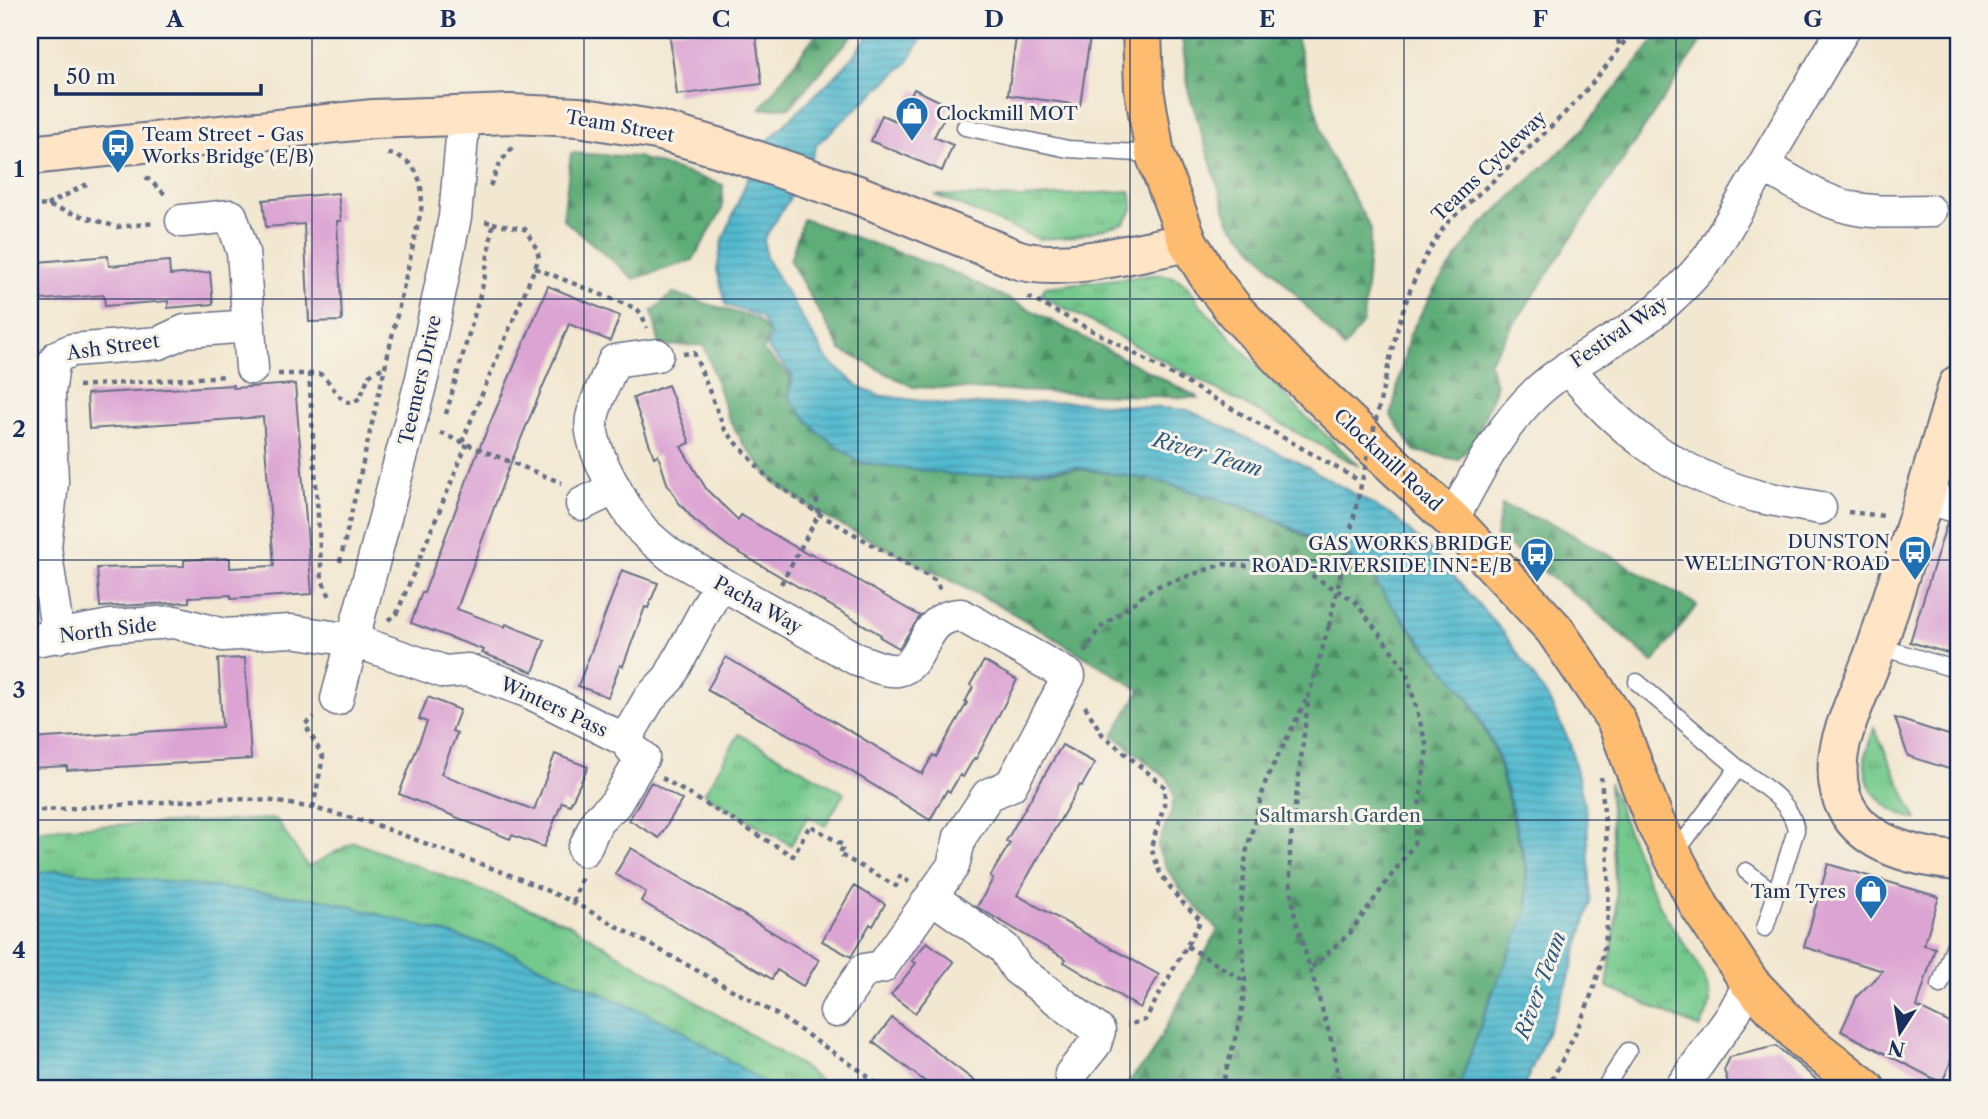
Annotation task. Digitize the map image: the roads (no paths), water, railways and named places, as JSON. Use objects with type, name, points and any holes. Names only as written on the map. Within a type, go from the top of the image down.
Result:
[{"type":"main road","name":"Clockmill Road","points":[[1142,30],[1144,89],[1155,154],[1188,242],[1211,280],[1235,311],[1285,363],[1452,520],[1554,629],[1616,720],[1655,822],[1700,907],[1750,983],[1803,1039],[1866,1089]]},
{"type":"street","name":"Festival Way","points":[[1452,520],[1483,462],[1508,425],[1537,392],[1568,367],[1641,322],[1688,283],[1710,256],[1843,30]]},
{"type":"street","name":"Team Street","points":[[30,155],[373,119],[533,114],[615,122],[720,148],[858,195],[1016,260],[1036,265],[1111,257],[1188,242]]},
{"type":"street","name":"Teemers Drive","points":[[337,699],[397,479],[428,352],[455,216],[464,115]]},
{"type":"street","points":[[1764,166],[1848,208],[1870,211],[1930,211]]},
{"type":"street","points":[[182,221],[232,216],[243,251],[252,372]]},
{"type":"street","name":"Ash Street","points":[[44,371],[58,356],[72,350],[159,343],[185,331],[249,326]]},
{"type":"street","name":"Pacha Way","points":[[657,355],[614,361],[592,418],[592,434],[606,474],[631,514],[656,544],[672,556],[860,661],[898,670],[909,664],[935,624],[948,615],[961,615],[1069,676],[1011,785],[988,795],[960,837],[953,866],[933,898]]},
{"type":"street","points":[[1568,367],[1588,393],[1617,422],[1645,445],[1678,465],[1756,496],[1820,508]]},
{"type":"street","points":[[44,371],[52,483],[45,547],[44,639]]},
{"type":"street","points":[[1958,384],[1934,508],[1877,646],[1842,741],[1838,762],[1841,795],[1852,816],[1869,834],[1886,844],[1912,853],[1958,861]]},
{"type":"street","points":[[582,504],[615,488]]},
{"type":"street","points":[[584,850],[597,821],[615,804],[649,699],[669,678],[720,583]]},
{"type":"street","name":"North Side","points":[[44,639],[110,626],[175,622],[223,635],[291,631],[352,639]]},
{"type":"street","name":"Winters Pass","points":[[352,639],[445,672],[468,670],[527,691],[632,752]]},
{"type":"street","points":[[836,1011],[864,970],[882,967],[933,898],[1004,948],[1017,969],[1098,1031],[1095,1044],[1070,1074]]},
{"type":"street","points":[[1680,1089],[1732,1016],[1750,983]]},
{"type":"lane","points":[[965,127],[1068,149],[1155,154]]},
{"type":"lane","points":[[1877,646],[1958,670]]},
{"type":"lane","points":[[1637,682],[1787,806],[1794,817],[1796,830],[1765,928]]},
{"type":"lane","points":[[1673,857],[1738,768]]},
{"type":"lane","points":[[1745,871],[1776,894]]},
{"type":"lane","points":[[1940,985],[1958,936]]},
{"type":"lane","points":[[1604,1089],[1628,1051]]},
{"type":"water","name":"River Team","points":[[873,30],[927,30],[907,63],[817,144],[807,171],[764,239],[766,258],[827,359],[858,386],[877,395],[951,405],[1075,402],[1188,410],[1296,461],[1395,518],[1434,554],[1504,633],[1548,698],[1570,743],[1587,816],[1591,903],[1567,985],[1523,1089],[1458,1089],[1493,992],[1528,909],[1527,867],[1497,753],[1470,699],[1388,601],[1367,567],[1261,512],[1164,482],[1076,467],[968,476],[860,462],[818,432],[789,398],[793,376],[766,347],[771,336],[761,317],[726,305],[717,270],[722,242],[760,148],[845,66]]},
{"type":"water","points":[[59,870],[327,900],[502,949],[676,1027],[774,1089],[30,1089],[30,875]]},
{"type":"place","name":"Clockmill MOT","points":[[912,143]]},
{"type":"place","name":"Team Street - Gas Works Bridge (E/B)","points":[[118,175]]},
{"type":"place","name":"DUNSTON WELLINGTON ROAD","points":[[1915,582]]},
{"type":"place","name":"GAS WORKS BRIDGE ROAD-RIVERSIDE INN-E/B","points":[[1537,584]]},
{"type":"place","name":"Tam Tyres","points":[[1871,921]]},
{"type":"park label","name":"Saltmarsh Garden","points":[[1340,815]]}]
